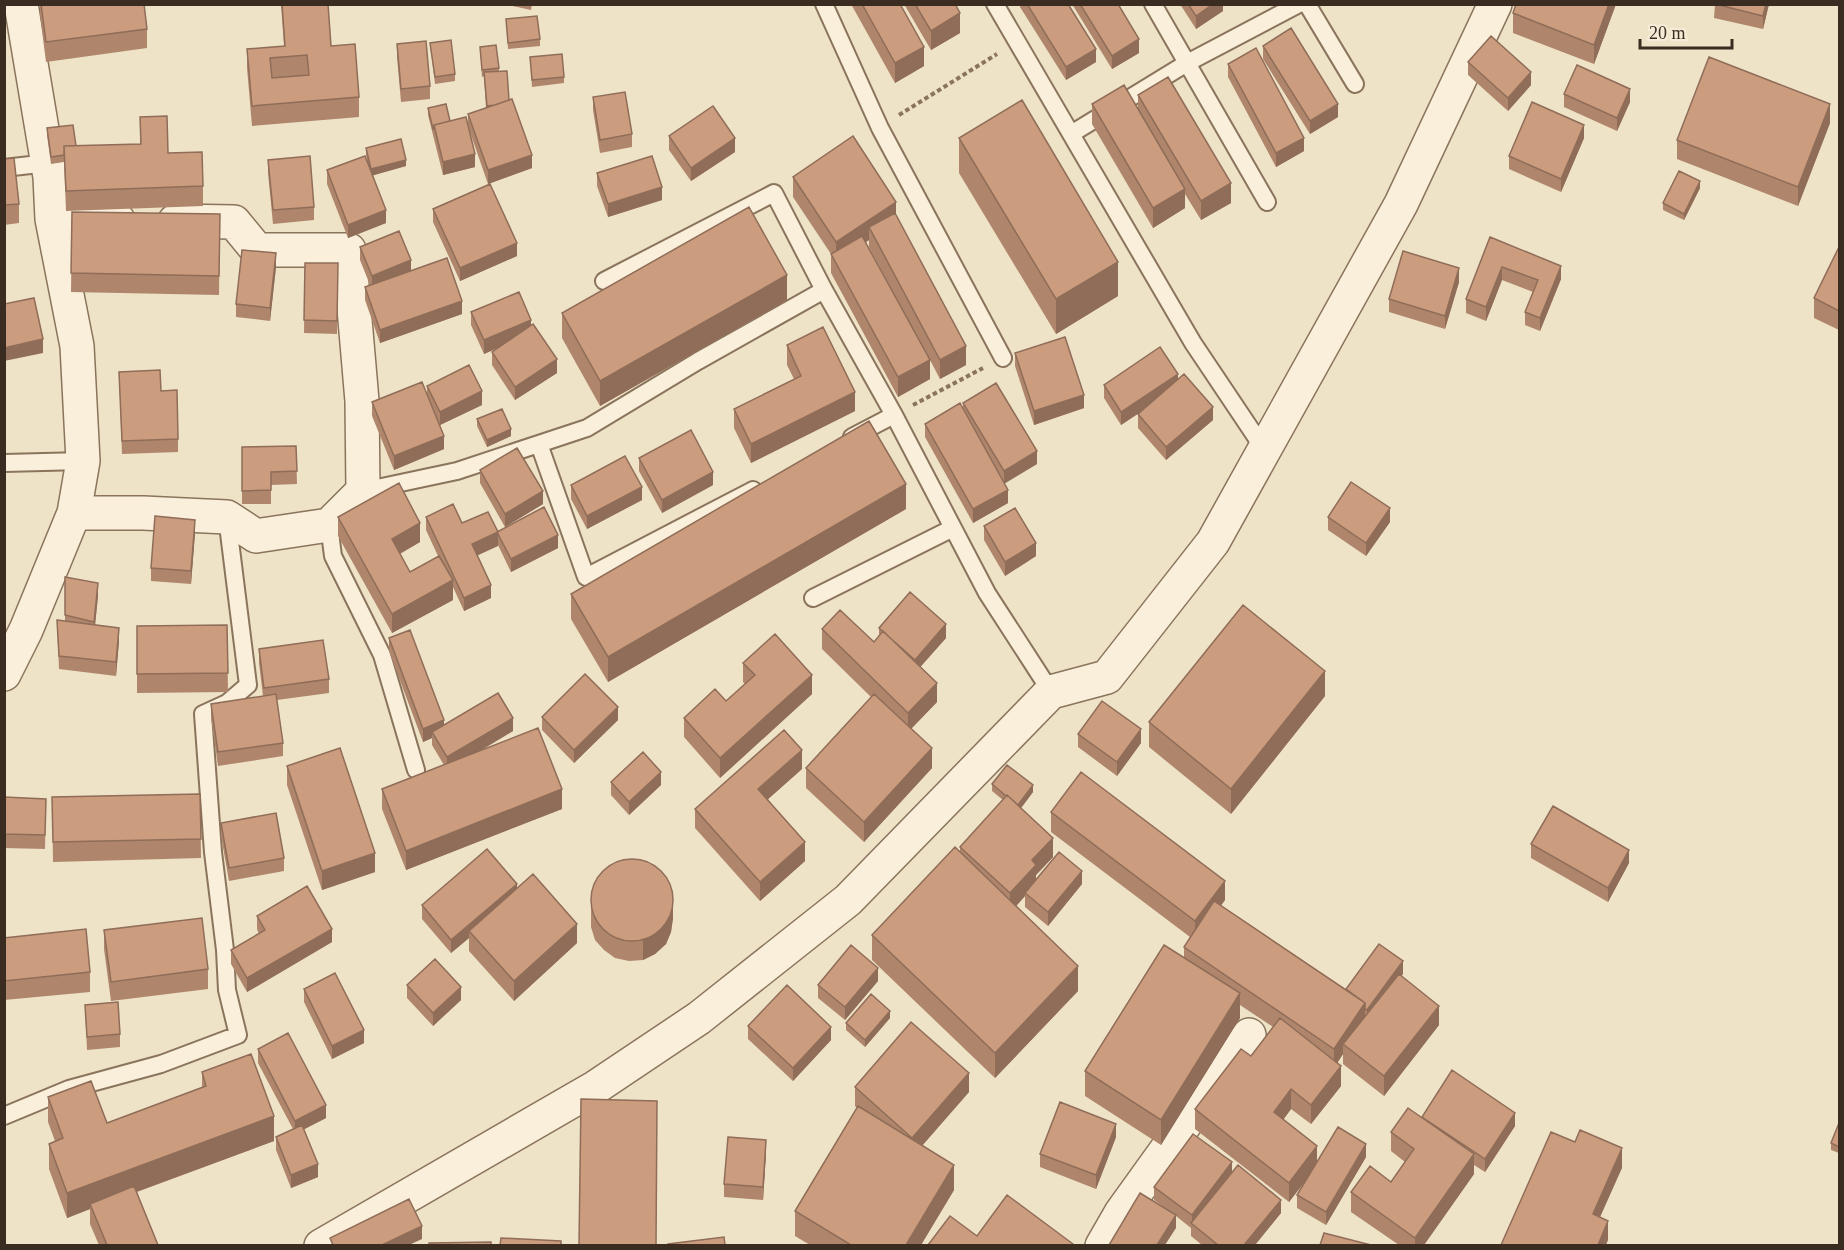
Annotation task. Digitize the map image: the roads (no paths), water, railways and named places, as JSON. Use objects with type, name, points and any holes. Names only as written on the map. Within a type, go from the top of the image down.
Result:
[{"type":"street","points":[[4,674],[26,630],[74,513],[83,461],[77,346],[52,219],[48,163],[21,4]]},
{"type":"street","points":[[321,1245],[596,1087],[699,1018],[848,900],[1051,692],[1107,677],[1212,542],[1401,204],[1495,4]]},
{"type":"street","points":[[52,219],[234,222],[256,250],[350,250],[362,401],[363,492],[329,525],[256,536],[227,517],[143,513],[74,513]]},
{"type":"street","points":[[1102,1245],[1121,1213],[1249,1035]]},
{"type":"lane","points":[[824,4],[880,128],[1003,358]]},
{"type":"lane","points":[[994,4],[1193,343],[1264,449]]},
{"type":"lane","points":[[1153,4],[1267,202]]},
{"type":"lane","points":[[1071,134],[1186,63],[1299,4]]},
{"type":"lane","points":[[1307,4],[1355,84]]},
{"type":"lane","points":[[4,168],[48,163]]},
{"type":"lane","points":[[604,281],[774,193],[987,593],[1051,692]]},
{"type":"lane","points":[[363,492],[457,471],[587,428],[698,361],[824,290]]},
{"type":"lane","points":[[841,443],[894,415]]},
{"type":"lane","points":[[538,444],[586,577],[766,482]]},
{"type":"lane","points":[[4,463],[83,461]]},
{"type":"lane","points":[[4,1116],[69,1089],[161,1064],[238,1035],[227,990],[225,950],[213,852],[203,714],[227,702],[248,684],[227,517]]},
{"type":"lane","points":[[329,525],[333,556],[382,655],[416,770]]},
{"type":"lane","points":[[813,598],[953,528]]}]
